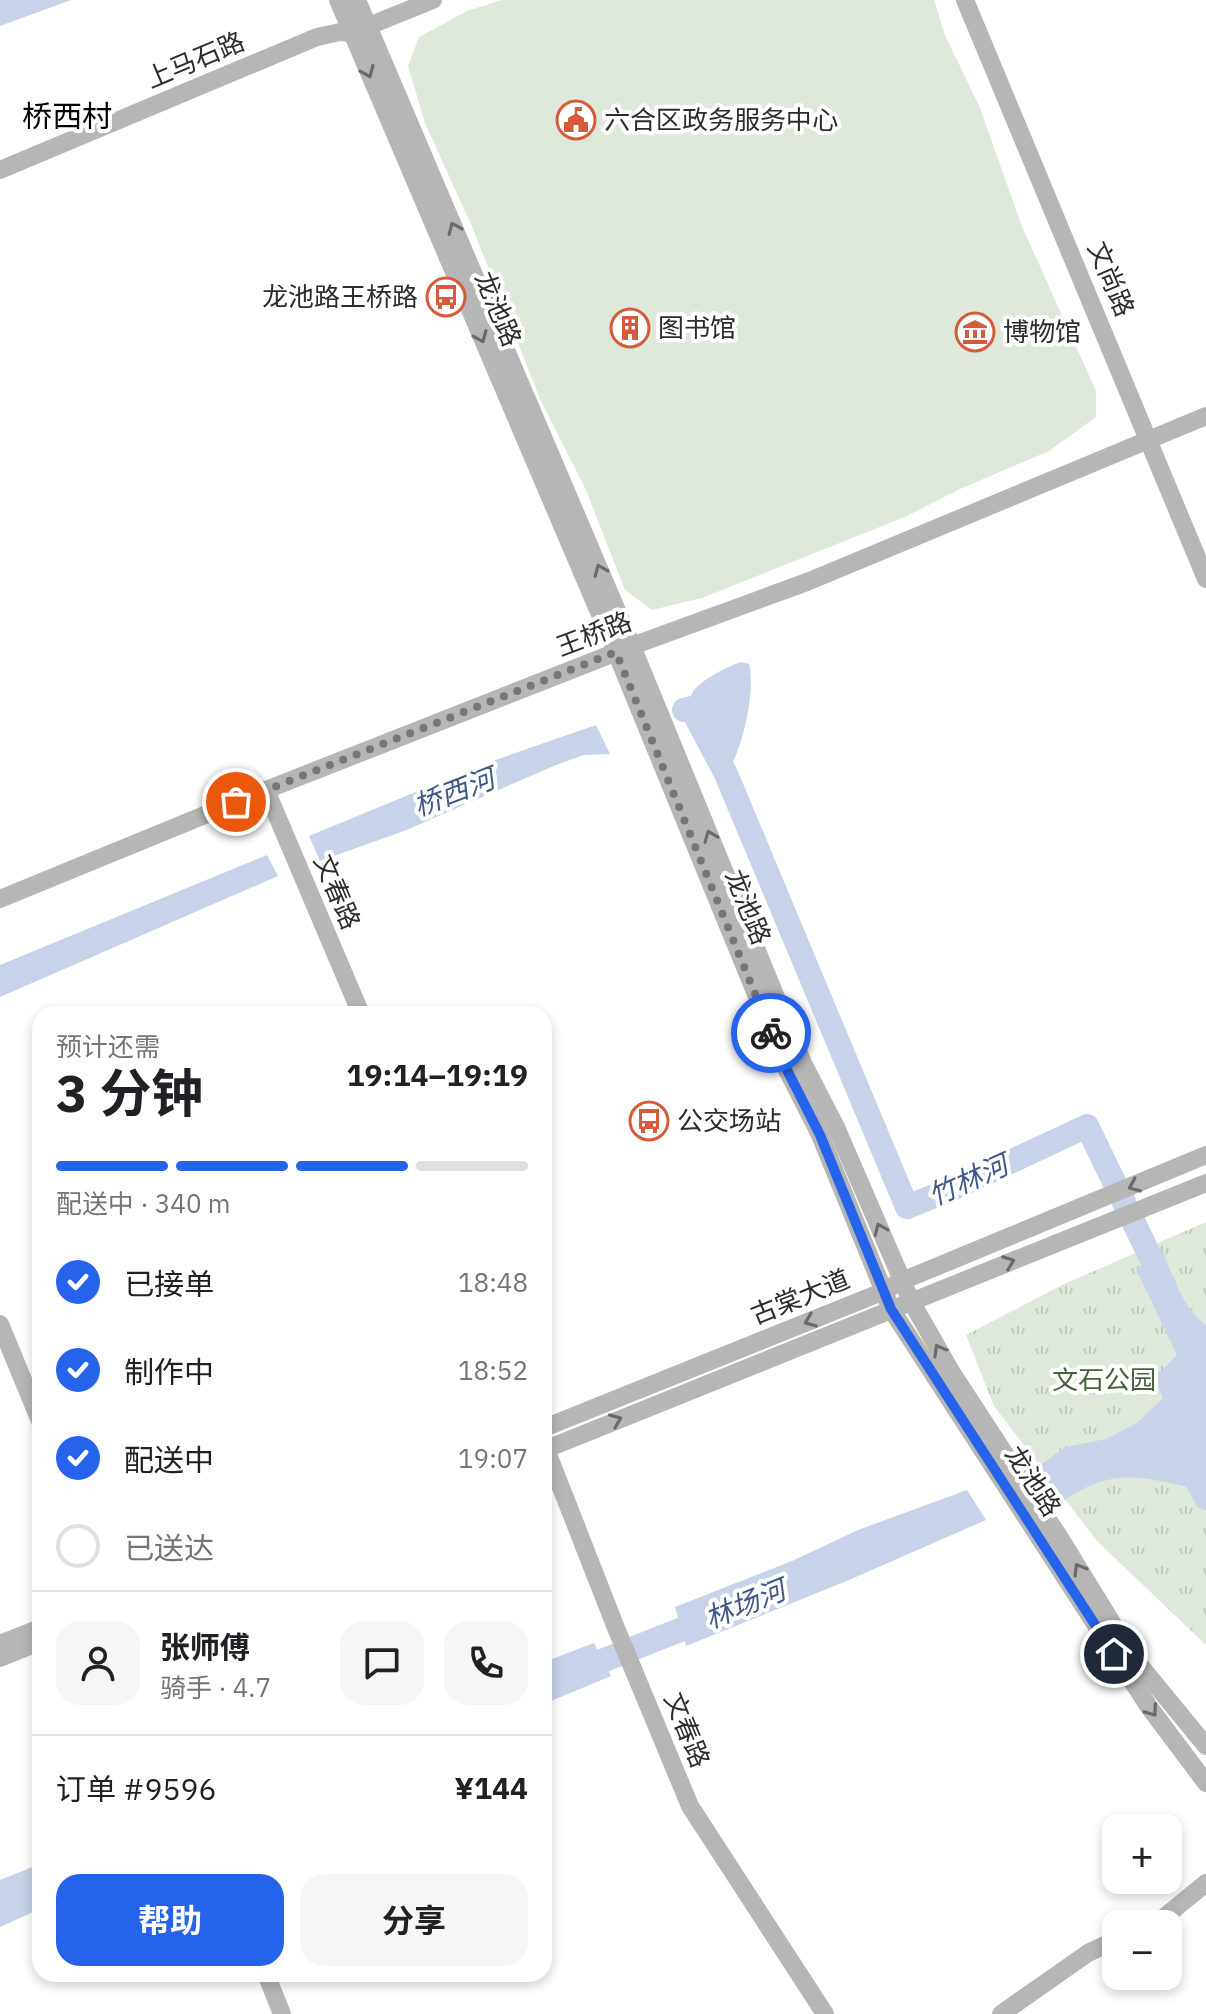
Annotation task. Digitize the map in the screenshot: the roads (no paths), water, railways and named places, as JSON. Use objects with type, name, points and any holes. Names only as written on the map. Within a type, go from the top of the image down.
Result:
[{"type":"main road","name":"龙池路","points":[[338,0],[360,30],[803,1063],[836,1127],[911,1301],[952,1373],[1133,1657],[1206,1746]]},
{"type":"main road","name":"龙池路","points":[[357,0],[360,30]]},
{"type":"main road","name":"上马石路","points":[[0,170],[317,37],[360,30],[433,0]]},
{"type":"main road","name":"文尚路","points":[[965,0],[1206,579]]},
{"type":"main road","name":"王桥路","points":[[0,899],[624,649],[807,582],[1206,416]]},
{"type":"main road","name":"龙池路","points":[[624,649],[781,1056],[820,1135],[887,1300],[1149,1707],[1206,1783]]},
{"type":"main road","name":"文春路","points":[[266,790],[358,1006]]},
{"type":"main road","name":"古棠大道","points":[[552,1444],[887,1300],[902,1281],[1206,1155]]},
{"type":"main road","name":"古棠大道","points":[[552,1425],[887,1300],[911,1301],[1206,1183]]},
{"type":"main road","points":[[0,1324],[32,1402]]},
{"type":"main road","name":"文春路","points":[[552,1465],[690,1806],[825,2014]]},
{"type":"main road","points":[[0,1644],[32,1631]]},
{"type":"main road","points":[[0,1658],[32,1645]]},
{"type":"main road","points":[[1173,1910],[1206,1883]]},
{"type":"main road","points":[[1001,2014],[1102,1946]]},
{"type":"main road","points":[[269,1982],[282,2014]]},
{"type":"water","points":[[0,0],[71,0],[0,26]]},
{"type":"water","points":[[741,662],[749,664],[749,705],[737,752],[726,774],[703,745],[694,724],[690,702],[693,691],[705,681]]},
{"type":"water","name":"桥西河","points":[[596,725],[610,754],[584,755],[556,765],[404,831],[320,861],[309,836],[481,765]]},
{"type":"water","points":[[267,855],[278,876],[0,997],[0,965]]},
{"type":"water","points":[[1163,1252],[1185,1301],[1206,1325],[1206,1476],[1188,1487],[1152,1479],[1107,1480],[1077,1492],[1060,1503],[1037,1467],[1066,1447],[1106,1439],[1137,1423],[1163,1398],[1155,1377],[1177,1355],[1136,1269]]},
{"type":"water","points":[[967,1490],[986,1520],[686,1646],[675,1607],[792,1561],[858,1530]]},
{"type":"water","points":[[594,1643],[611,1676],[552,1701],[552,1659]]},
{"type":"water","points":[[32,1867],[32,1913],[0,1927],[0,1880]]},
{"type":"waterway","name":"竹林河","points":[[684,710],[691,708],[726,774],[907,1207],[1087,1126],[1165,1287]]},
{"type":"waterway","name":"竹林河","points":[[1191,1453],[1188,1464],[1206,1498]]},
{"type":"waterway","name":"林场河","points":[[552,1681],[710,1618]]},
{"type":"place","name":"六合区政务服务中心","points":[[576,120]]},
{"type":"place","name":"龙池路王桥路","points":[[446,297]]},
{"type":"place","name":"图书馆","points":[[630,328]]},
{"type":"place","name":"博物馆","points":[[975,332]]},
{"type":"place","name":"公交场站","points":[[649,1121]]},
{"type":"district","name":"桥西村","points":[[67,117]]},
{"type":"park label","name":"文石公园","points":[[1104,1380]]}]
